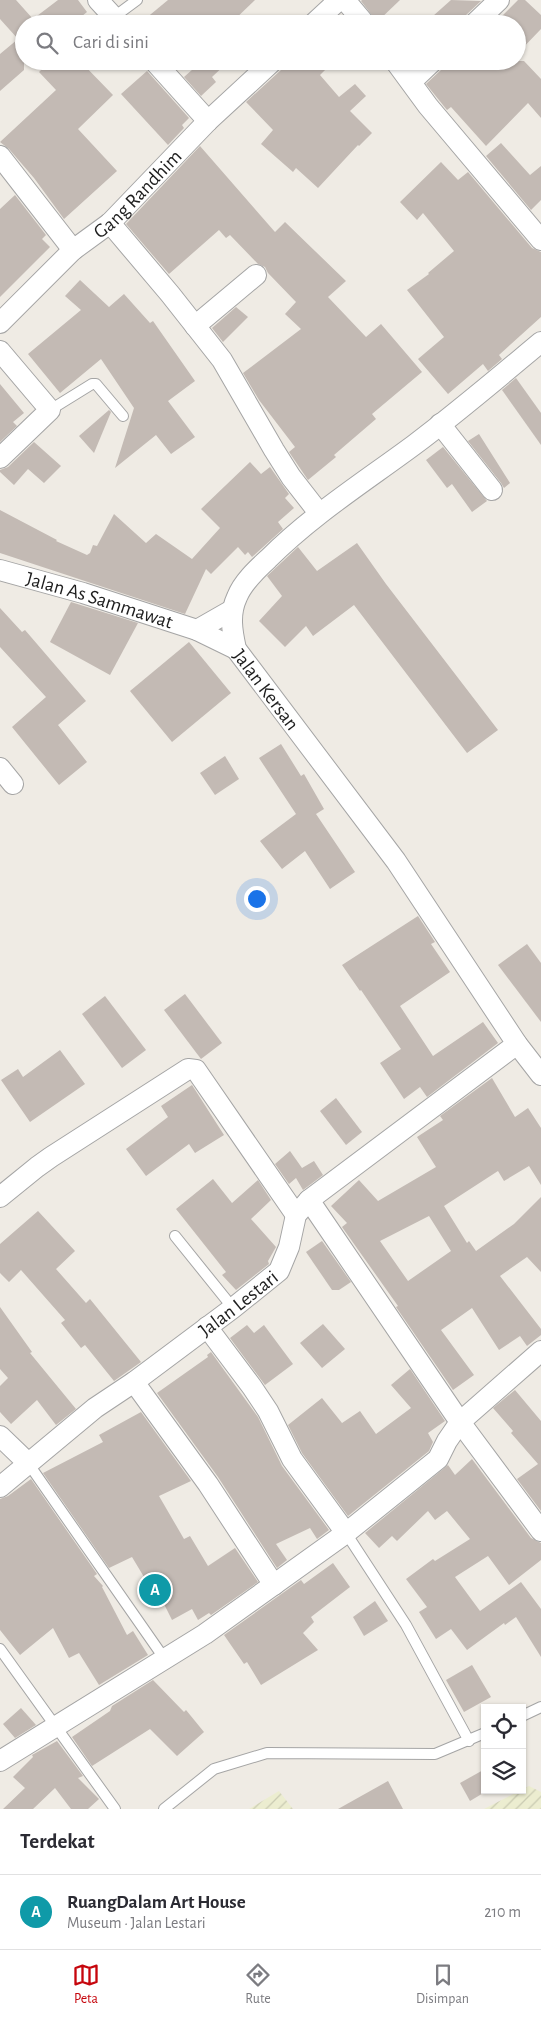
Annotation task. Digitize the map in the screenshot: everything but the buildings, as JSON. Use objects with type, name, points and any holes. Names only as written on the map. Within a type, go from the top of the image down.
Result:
[{"type":"street","points":[[98,0],[112,15]]},
{"type":"street","points":[[323,15],[339,0]]},
{"type":"street","points":[[345,0],[358,15]]},
{"type":"street","points":[[483,15],[499,0]]},
{"type":"street","points":[[162,70],[208,121]]},
{"type":"street","name":"Gang Randhim","points":[[0,323],[73,250],[110,223],[208,121],[263,70]]},
{"type":"street","points":[[403,70],[428,106],[541,240]]},
{"type":"street","points":[[412,81],[424,70]]},
{"type":"street","points":[[0,156],[73,250]]},
{"type":"street","points":[[110,223],[222,360],[291,477],[319,513]]},
{"type":"street","points":[[195,326],[256,275]]},
{"type":"street","points":[[232,610],[238,595],[256,571],[283,544],[319,513],[440,424],[541,342]]},
{"type":"street","points":[[0,351],[50,410],[0,458]]},
{"type":"street","points":[[440,424],[492,490]]},
{"type":"street","name":"Jalan As Sammawat","points":[[0,570],[74,590],[197,630],[236,649]]},
{"type":"street","name":"Jalan As Sammawat","points":[[197,630],[232,610]]},
{"type":"street","name":"Jalan Kersan","points":[[232,610],[232,628],[236,649],[396,862],[516,1044],[541,1075]]},
{"type":"street","points":[[0,768],[13,784]]},
{"type":"street","points":[[0,1197],[52,1157],[188,1069],[196,1070],[296,1215],[310,1200],[516,1044]]},
{"type":"street","points":[[310,1200],[460,1422],[541,1531]]},
{"type":"street","name":"Jalan Lestari","points":[[0,1487],[95,1408],[134,1382],[279,1271],[289,1247],[296,1215]]},
{"type":"street","points":[[207,1327],[252,1387],[268,1411],[292,1459],[346,1533]]},
{"type":"street","points":[[0,1761],[205,1634],[346,1533],[438,1459],[447,1440],[460,1422],[539,1355]]},
{"type":"street","points":[[134,1382],[208,1484],[274,1586]]},
{"type":"street","points":[[0,1436],[28,1463]]},
{"type":"lane","points":[[122,15],[137,0]]},
{"type":"lane","points":[[50,410],[88,385],[96,384],[123,416]]},
{"type":"lane","points":[[175,1236],[233,1308]]},
{"type":"lane","points":[[28,1463],[164,1658]]},
{"type":"lane","points":[[346,1533],[406,1625],[469,1741]]},
{"type":"lane","points":[[0,1649],[115,1809]]},
{"type":"lane","points":[[526,1714],[541,1707]]},
{"type":"lane","points":[[164,1809],[214,1769],[267,1753],[435,1754],[481,1735]]},
{"type":"green space","points":[[529,1786],[541,1792],[541,1809],[484,1809],[513,1794],[526,1794],[526,1788]]},
{"type":"green space","points":[[279,1791],[293,1809],[249,1809]]},
{"type":"place","name":"RuangDalam Art House","points":[[155,1590]]}]
